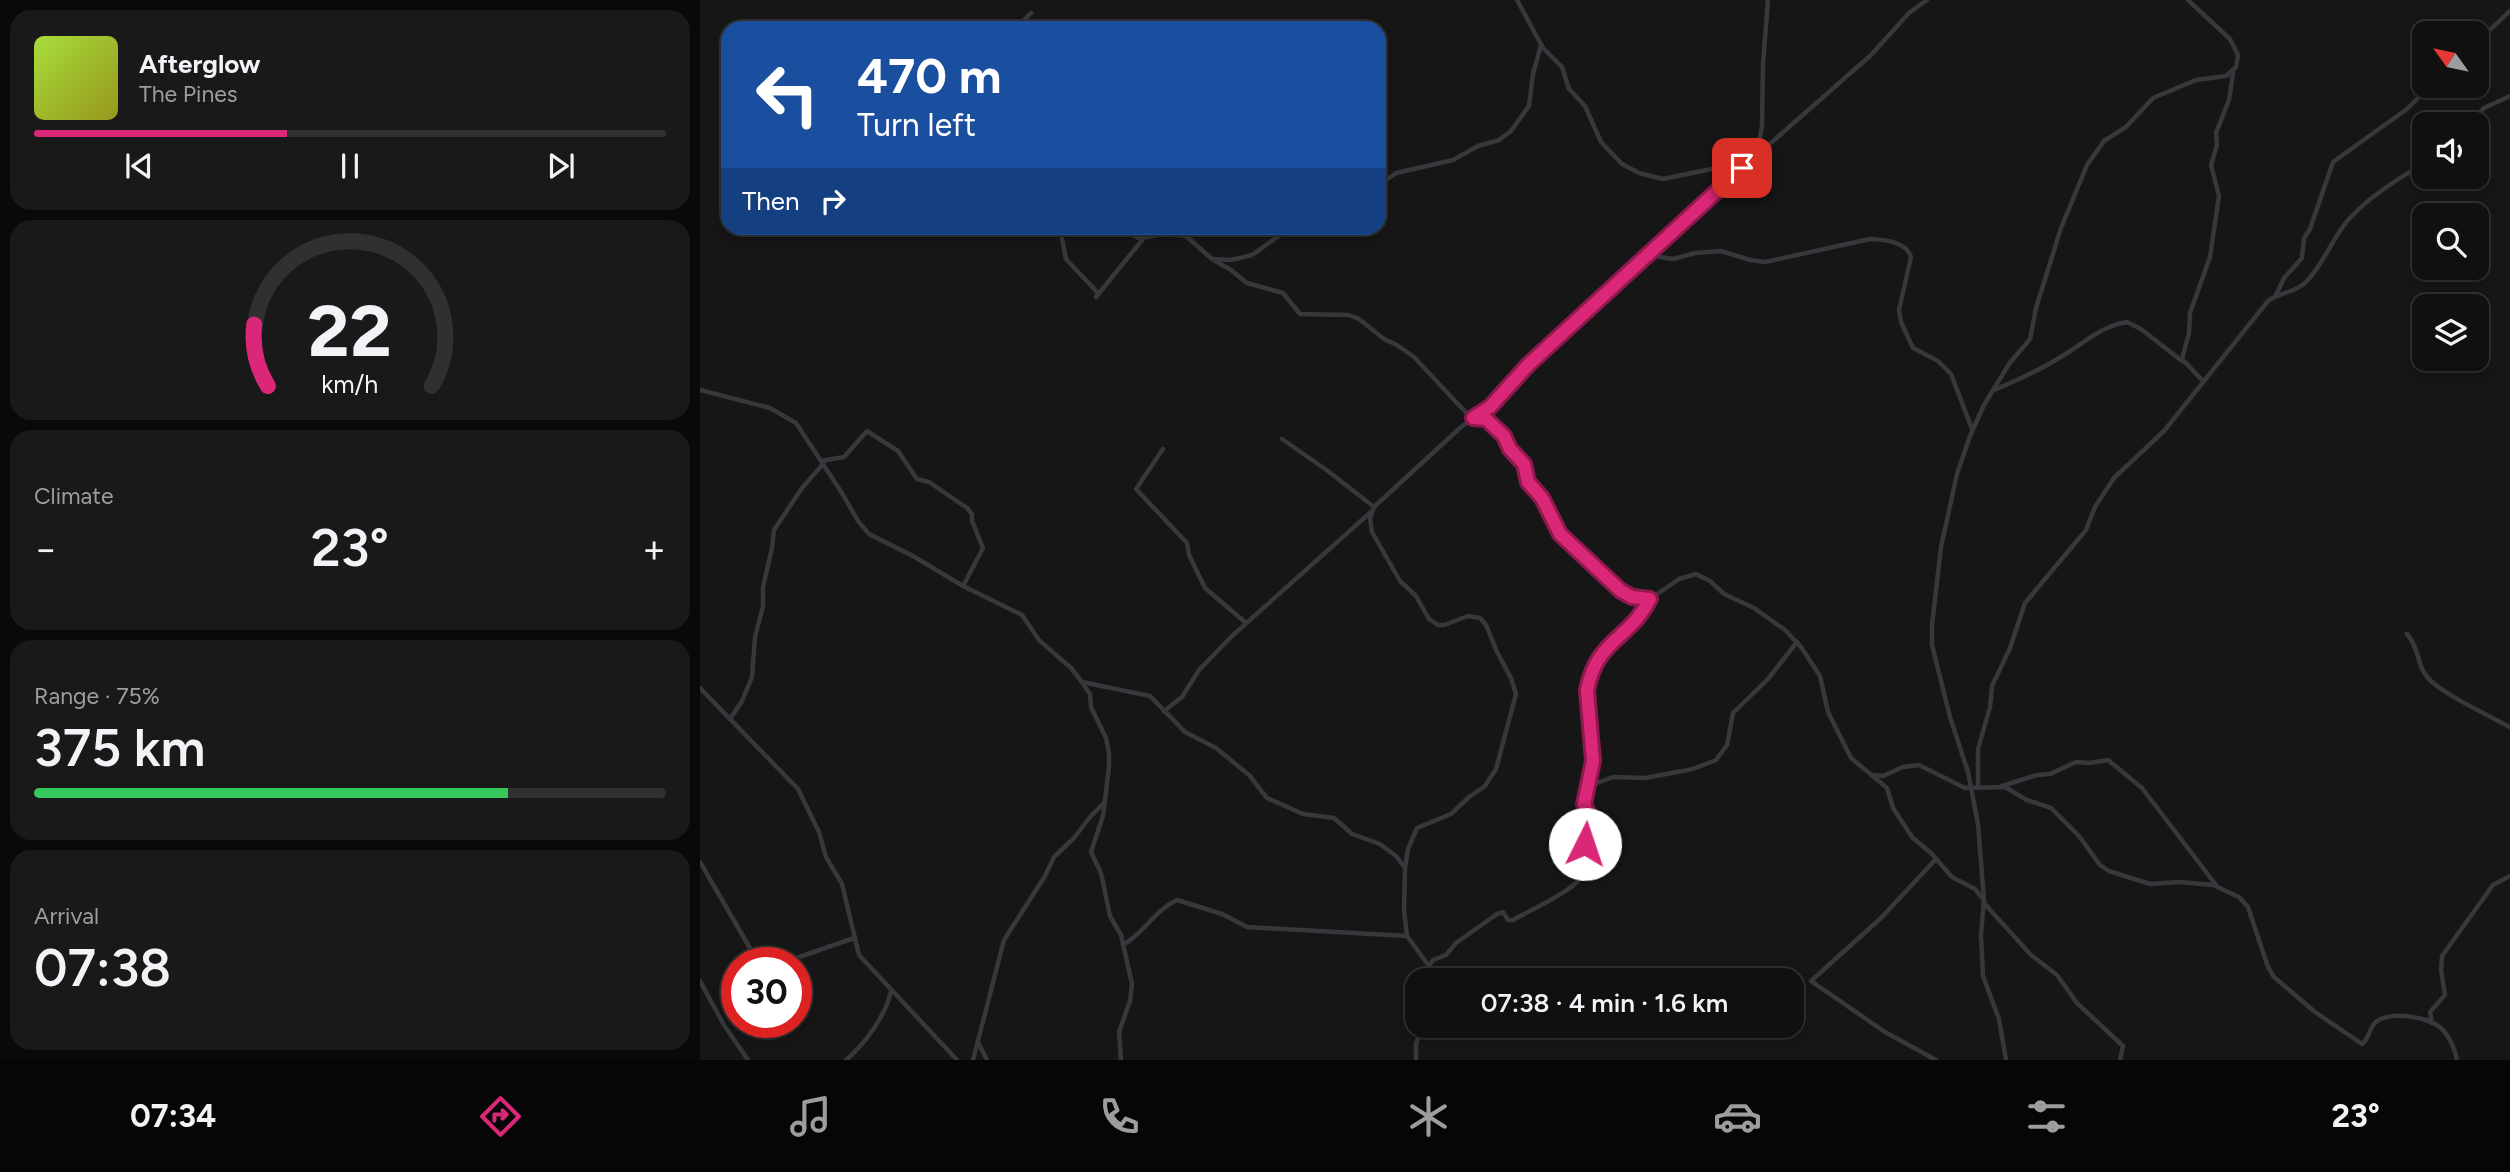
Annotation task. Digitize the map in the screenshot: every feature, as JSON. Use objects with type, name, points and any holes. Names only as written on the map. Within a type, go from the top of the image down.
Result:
[{"type":"street","points":[[1517,0],[1546,53],[1562,67],[1569,89],[1583,103],[1601,142],[1622,164],[1639,173],[1663,179],[1721,167],[1729,174],[1726,183]]},
{"type":"street","points":[[1757,154],[1763,122],[1763,64],[1768,0]]},
{"type":"street","points":[[1164,711],[1182,697],[1199,670],[1246,623],[1472,418],[1490,407],[1528,365],[1647,254],[1871,55],[1909,13],[1927,0]]},
{"type":"street","points":[[2182,361],[2189,333],[2190,313],[2210,257],[2219,195],[2211,164],[2217,145],[2216,133],[2229,100],[2233,71],[2238,60],[2234,44],[2188,0]]},
{"type":"street","points":[[2489,31],[2510,11]]},
{"type":"street","points":[[1023,21],[1031,13]]},
{"type":"street","points":[[1386,180],[1396,173],[1453,160],[1478,146],[1499,140],[1511,131],[1529,106],[1533,74],[1541,44]]},
{"type":"street","points":[[2006,1060],[1999,1019],[1983,976],[1981,936],[1984,902],[1978,824],[1971,788],[1933,655],[1931,635],[1944,534],[1959,466],[1973,430],[1994,390],[2015,355],[2030,339],[2036,308],[2061,228],[2087,165],[2099,147],[2131,122],[2153,99],[2196,80],[2226,76],[2233,71]]},
{"type":"street","points":[[2480,112],[2510,96]]},
{"type":"street","points":[[1978,788],[1978,749],[1993,687],[2025,603],[2086,530],[2095,507],[2114,478],[2157,438],[2256,314],[2275,296],[2284,278],[2302,258],[2304,238],[2310,229],[2333,163],[2418,98]]},
{"type":"street","points":[[2275,296],[2301,287],[2313,274],[2350,219],[2377,195],[2412,171]]},
{"type":"street","points":[[1061,235],[1066,259],[1097,295],[1143,238]]},
{"type":"street","points":[[1131,235],[1143,238],[1160,235]]},
{"type":"street","points":[[1184,235],[1212,259],[1252,286],[1283,293],[1300,314],[1349,315],[1359,318],[1384,339],[1414,357],[1472,418],[1486,419],[1504,436],[1510,449],[1524,464],[1528,482],[1542,498],[1565,540],[1621,591],[1632,597],[1650,599]]},
{"type":"street","points":[[1212,259],[1231,260],[1252,255],[1280,235]]},
{"type":"street","points":[[1647,254],[1673,259],[1695,253],[1721,251],[1765,262],[1870,239],[1905,247],[1910,252],[1911,261],[1899,310],[1901,322],[1913,348],[1938,361],[1951,374],[1973,430]]},
{"type":"street","points":[[1994,390],[2049,363],[2090,336],[2127,322],[2182,361],[2203,381]]},
{"type":"street","points":[[700,390],[753,402],[789,418],[800,428],[858,521],[869,534],[1024,616],[1040,640],[1071,668],[1090,694],[1091,707],[1107,746],[1110,767],[1101,823],[1091,852],[1099,869],[1106,903],[1123,945],[1132,992],[1119,1032],[1121,1060]]},
{"type":"street","points":[[730,719],[752,677],[755,637],[763,606],[763,587],[774,530],[822,463],[844,457],[865,432],[869,431],[898,452],[917,479],[929,482],[972,514],[974,529],[984,548],[963,586]]},
{"type":"street","points":[[1282,439],[1328,471],[1373,509]]},
{"type":"street","points":[[1163,449],[1136,489],[1187,543],[1189,555],[1207,590],[1246,623]]},
{"type":"street","points":[[1373,509],[1370,526],[1376,541],[1400,581],[1416,596],[1429,619],[1438,625],[1444,625],[1468,616],[1480,618],[1511,678],[1516,694],[1513,713],[1492,779],[1451,814],[1417,828],[1408,849],[1403,903],[1407,936],[1429,966],[1433,960],[1446,955],[1456,943],[1497,914],[1503,912],[1508,920],[1513,920],[1582,879],[1588,863],[1585,839],[1593,824],[1584,804],[1593,761],[1587,690],[1592,668],[1609,645],[1637,620],[1650,599],[1679,579],[1696,574],[1710,581],[1724,594],[1746,603],[1797,642],[1818,671],[1828,712],[1851,758],[1889,790],[1893,808],[1907,831],[1955,879],[1977,891],[2031,955],[2057,975],[2077,1003],[2123,1046],[2120,1060]]},
{"type":"street","points":[[2407,634],[2417,647],[2427,677],[2449,693],[2510,727]]},
{"type":"street","points":[[1588,786],[1613,777],[1644,778],[1693,769],[1716,760],[1727,745],[1733,713],[1768,679],[1797,642]]},
{"type":"street","points":[[1082,682],[1148,695],[1156,700],[1185,732],[1216,748],[1249,775],[1271,801],[1303,814],[1334,818],[1352,834],[1386,847],[1401,860],[1405,868]]},
{"type":"street","points":[[700,688],[802,793],[819,832],[826,857],[842,884],[861,958],[957,1060]]},
{"type":"street","points":[[1872,775],[1884,776],[1906,766],[1919,765],[1960,787],[1978,788],[2001,786],[2037,775],[2050,774],[2076,762],[2108,760],[2142,788],[2217,887]]},
{"type":"street","points":[[2001,786],[2027,800],[2051,808],[2079,836],[2100,865],[2109,871],[2150,884],[2180,882],[2217,887],[2245,902],[2274,977],[2315,1012],[2359,1044],[2364,1044],[2374,1024],[2398,1016],[2432,1023],[2441,1028],[2456,1060]]},
{"type":"street","points":[[972,1060],[995,981],[1001,946],[1054,857],[1105,802]]},
{"type":"street","points":[[1936,859],[1881,918],[1811,981],[1885,1032],[1936,1060]]},
{"type":"street","points":[[700,862],[749,947]]},
{"type":"street","points":[[2432,1023],[2430,1012],[2445,995],[2442,956],[2493,885],[2510,876]]},
{"type":"street","points":[[1123,945],[1135,937],[1161,910],[1177,900],[1222,914],[1247,928],[1407,936]]},
{"type":"street","points":[[812,953],[854,938]]},
{"type":"street","points":[[700,981],[724,1025],[748,1060]]},
{"type":"street","points":[[887,1007],[891,990]]},
{"type":"street","points":[[849,1059],[865,1042],[897,996]]},
{"type":"street","points":[[1416,1060],[1418,1038]]},
{"type":"street","points":[[978,1042],[987,1060]]},
{"type":"route","points":[[1585,844],[1586,835],[1593,824],[1584,804],[1593,770],[1587,690],[1589,679],[1592,668],[1603,651],[1637,620],[1650,599],[1632,597],[1621,591],[1565,540],[1542,498],[1528,482],[1524,464],[1510,449],[1504,436],[1486,419],[1473,418],[1490,407],[1528,365],[1742,168]]}]
